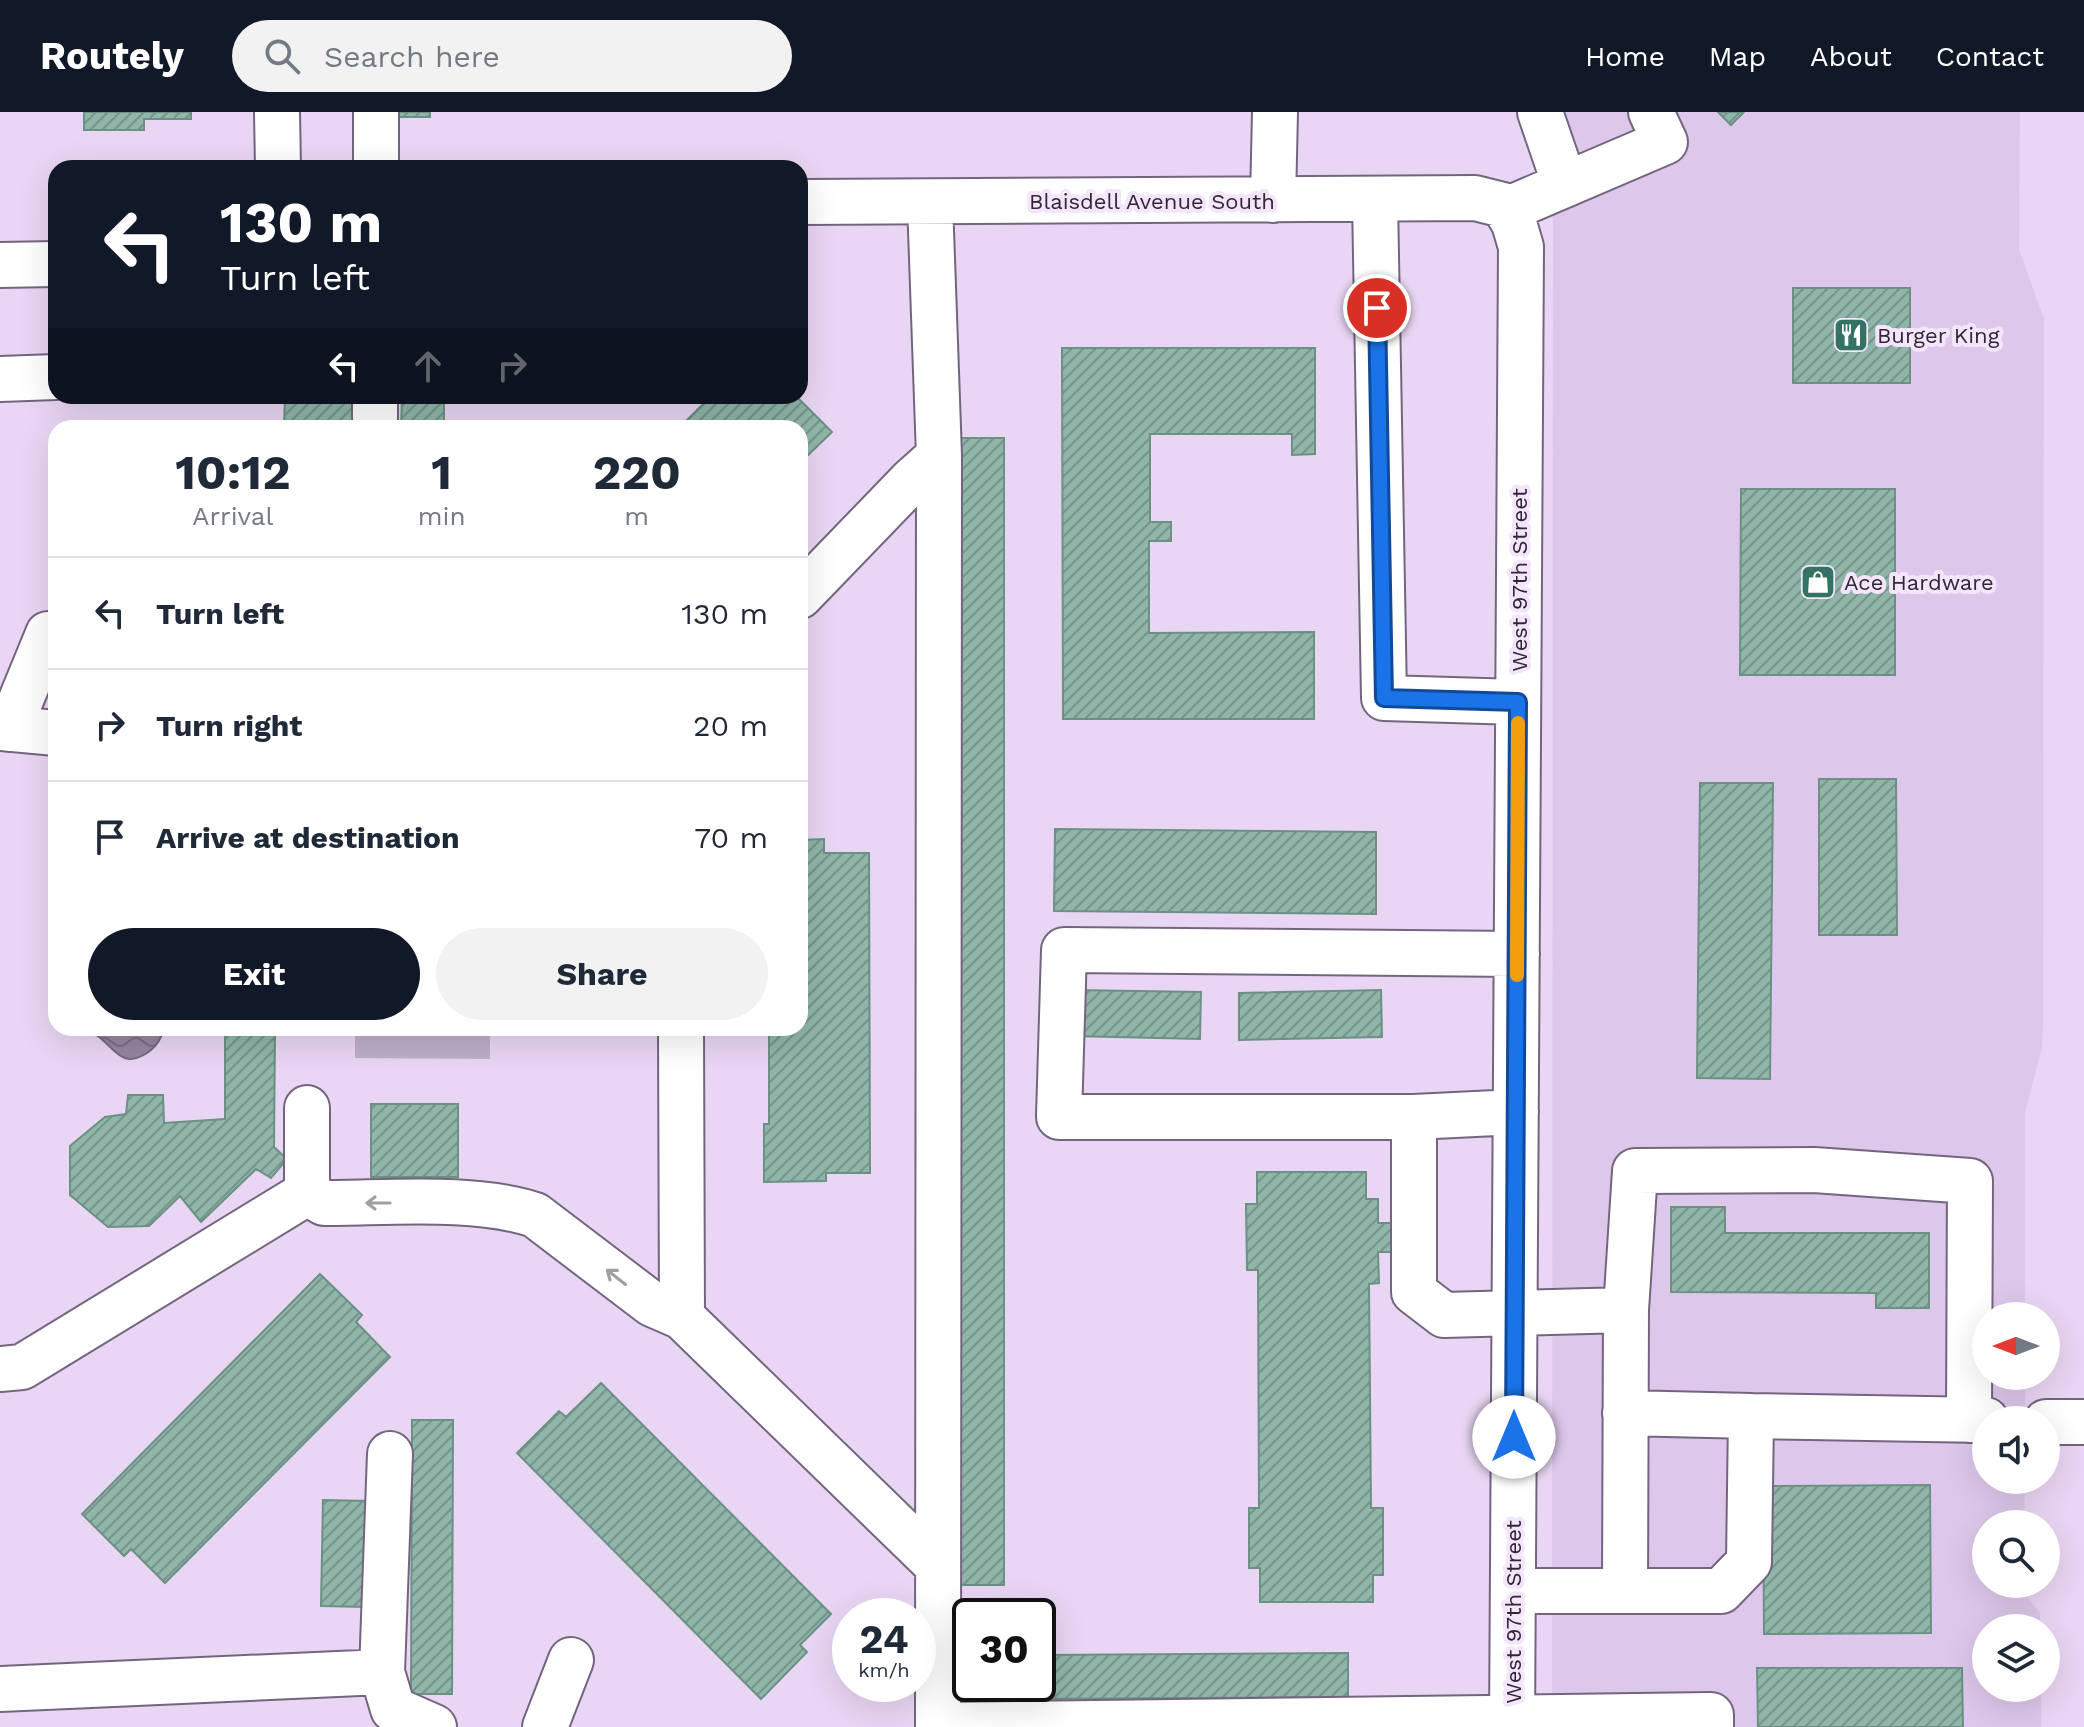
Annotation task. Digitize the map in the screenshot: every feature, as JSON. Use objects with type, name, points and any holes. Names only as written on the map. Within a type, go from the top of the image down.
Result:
[{"type":"street","points":[[277,112],[278,160]]},
{"type":"street","points":[[376,112],[376,160]]},
{"type":"street","points":[[1273,200],[1275,112]]},
{"type":"street","points":[[1540,112],[1565,185]]},
{"type":"street","points":[[1504,208],[1565,185],[1658,127]]},
{"type":"street","name":"Blaisdell Avenue South","points":[[808,202],[1475,198],[1504,208]]},
{"type":"street","points":[[1375,200],[1384,698],[1518,702]]},
{"type":"street","points":[[930,202],[939,456],[938,1726],[1512,1723],[1711,1715],[1711,1727]]},
{"type":"street","name":"West 97th Street","points":[[1504,208],[1514,223],[1521,247],[1512,1723]]},
{"type":"street","points":[[0,265],[48,264]]},
{"type":"street","points":[[0,379],[48,377]]},
{"type":"street","points":[[808,588],[939,456]]},
{"type":"street","points":[[48,634],[4,729],[48,732]]},
{"type":"street","points":[[1516,1112],[1414,1117],[1059,1117],[1064,950],[1517,954]]},
{"type":"street","points":[[681,1036],[682,1317]]},
{"type":"street","points":[[307,1108],[307,1193]]},
{"type":"street","points":[[1414,1117],[1414,1292],[1444,1315],[1626,1310]]},
{"type":"street","points":[[1625,1591],[1626,1310],[1635,1171],[1814,1170],[1970,1181],[1978,1406]]},
{"type":"street","points":[[307,1193],[324,1203],[486,1204],[535,1215],[652,1304],[682,1317],[937,1565]]},
{"type":"street","points":[[0,1369],[22,1367],[307,1193]]},
{"type":"street","points":[[1625,1413],[1972,1420]]},
{"type":"street","points":[[1513,1591],[1721,1591],[1749,1562],[1751,1416]]},
{"type":"street","points":[[2060,1422],[2084,1422]]},
{"type":"street","points":[[390,1454],[382,1672],[393,1709],[434,1727]]},
{"type":"street","points":[[545,1727],[571,1660]]},
{"type":"street","points":[[0,1689],[382,1672]]},
{"type":"shaded area","points":[[1553,112],[2020,112],[2019,249],[2044,319],[2043,1022],[2042,1048],[2025,1113],[2025,1302],[1972,1302],[1972,1390],[2025,1390],[2025,1406],[1972,1406],[1972,1494],[2025,1494],[2024,1510],[1972,1510],[1972,1598],[2028,1598],[2040,1614],[1972,1614],[1972,1702],[2041,1702],[2041,1727],[1552,1727]]},
{"type":"shaded area","points":[[355,1036],[490,1036],[490,1059],[355,1058]]},
{"type":"water","points":[[97,1036],[161,1036],[147,1053],[131,1059],[120,1056]]},
{"type":"building","points":[[84,112],[191,112],[191,119],[144,119],[144,130],[84,130]]},
{"type":"building","points":[[392,112],[430,112],[430,117],[392,117]]},
{"type":"building","points":[[1718,112],[1744,112],[1731,125]]},
{"type":"building","name":"Burger King","points":[[1793,288],[1910,288],[1910,383],[1793,383]]},
{"type":"building","points":[[1062,348],[1315,348],[1315,454],[1292,455],[1292,434],[1150,434],[1150,522],[1171,522],[1171,541],[1149,541],[1149,633],[1314,632],[1314,719],[1063,719]]},
{"type":"building","points":[[285,404],[363,404],[362,420],[284,420]]},
{"type":"building","points":[[402,404],[444,404],[444,420],[401,420]]},
{"type":"building","points":[[703,404],[804,404],[832,432],[808,455],[808,420],[687,420]]},
{"type":"building","points":[[961,438],[1004,438],[1004,1585],[961,1585]]},
{"type":"building","name":"Ace Hardware","points":[[1741,489],[1895,489],[1895,675],[1740,675]]},
{"type":"building","points":[[1819,779],[1896,779],[1897,935],[1819,935]]},
{"type":"building","points":[[1700,783],[1773,783],[1770,1079],[1697,1078]]},
{"type":"building","points":[[1055,829],[1376,832],[1376,914],[1054,911]]},
{"type":"building","points":[[824,839],[824,853],[869,853],[870,1173],[826,1173],[826,1181],[764,1182],[764,1124],[769,1124],[769,1036],[808,1036],[808,840]]},
{"type":"building","points":[[1073,990],[1201,992],[1200,1039],[1072,1036]]},
{"type":"building","points":[[1381,990],[1382,1037],[1239,1040],[1239,993]]},
{"type":"building","points":[[225,1036],[275,1036],[274,1147],[287,1159],[271,1178],[256,1169],[201,1222],[180,1196],[149,1226],[108,1227],[70,1195],[70,1146],[105,1117],[126,1114],[128,1095],[163,1095],[164,1123],[225,1119]]},
{"type":"building","points":[[371,1104],[458,1104],[458,1177],[371,1177]]},
{"type":"building","points":[[1257,1172],[1366,1172],[1366,1199],[1378,1199],[1378,1223],[1397,1223],[1398,1252],[1378,1252],[1379,1283],[1369,1284],[1371,1508],[1383,1508],[1383,1575],[1373,1575],[1373,1602],[1260,1602],[1260,1568],[1249,1568],[1249,1508],[1259,1508],[1258,1270],[1247,1270],[1246,1204],[1257,1204]]},
{"type":"building","points":[[1671,1207],[1725,1207],[1725,1233],[1929,1233],[1929,1308],[1876,1308],[1876,1293],[1671,1292]]},
{"type":"building","points":[[320,1274],[362,1315],[356,1322],[390,1357],[165,1583],[131,1549],[124,1556],[82,1514]]},
{"type":"building","points":[[601,1383],[831,1614],[800,1645],[807,1652],[761,1699],[517,1453],[559,1411],[566,1417]]},
{"type":"building","points":[[412,1420],[453,1420],[452,1694],[411,1694]]},
{"type":"building","points":[[1930,1485],[1931,1633],[1764,1634],[1763,1486]]},
{"type":"building","points":[[323,1500],[369,1501],[366,1607],[321,1606]]},
{"type":"building","points":[[1348,1653],[1348,1697],[1056,1699],[1056,1655]]},
{"type":"building","points":[[1757,1668],[1962,1668],[1963,1727],[1758,1727]]},
{"type":"slow traffic","points":[[1517,975],[1518,723]]},
{"type":"place","name":"Burger King","points":[[1851,335]]},
{"type":"place","name":"Ace Hardware","points":[[1818,582]]},
{"type":"route","points":[[1377,308],[1384,698],[1518,702],[1514,1437]]}]
